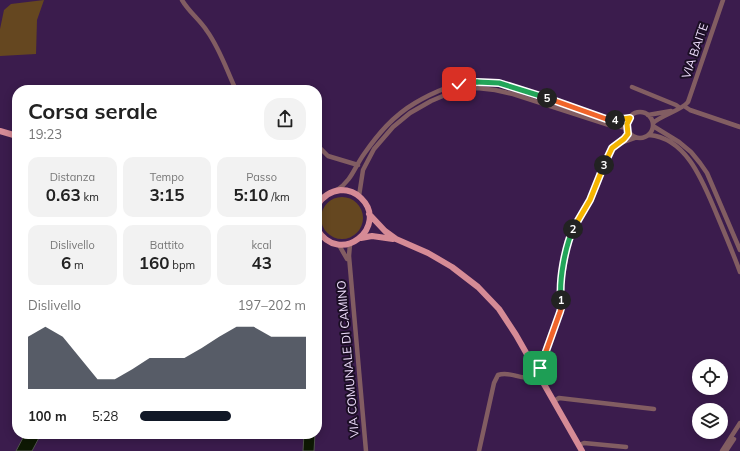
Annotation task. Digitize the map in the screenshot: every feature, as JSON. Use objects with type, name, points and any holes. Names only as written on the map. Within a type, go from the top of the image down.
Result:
[{"type":"main road","points":[[0,131],[12,135]]},
{"type":"main road","points":[[322,199],[328,194],[344,190],[360,196],[364,201],[369,214],[369,224],[359,239]]},
{"type":"main road","points":[[369,214],[385,231],[396,239],[428,253],[452,267],[478,286],[499,309],[516,335],[580,448]]},
{"type":"main road","points":[[322,235],[326,239],[339,245],[350,244],[359,239],[372,236],[396,239]]},
{"type":"street","points":[[182,0],[189,11],[202,24],[213,40],[234,85]]},
{"type":"street","name":"VIA BAITE","points":[[682,107],[688,102],[723,0]]},
{"type":"street","points":[[336,191],[344,185],[354,172],[379,132],[415,103],[439,91],[459,84],[472,82],[499,83],[609,120],[630,118],[636,113],[644,113],[648,115],[673,111]]},
{"type":"street","points":[[632,87],[676,105],[740,127]]},
{"type":"street","points":[[360,196],[363,170],[374,149],[393,127],[410,113],[431,101],[450,93],[477,88],[513,94],[609,126],[628,129],[635,138]]},
{"type":"street","points":[[650,135],[653,125],[673,111],[682,107]]},
{"type":"street","points":[[648,115],[653,125],[680,142],[700,163],[707,173],[740,250]]},
{"type":"street","points":[[479,451],[494,384],[498,375],[502,374],[520,378],[530,378],[537,372],[551,338],[562,305],[561,286],[568,239],[595,188],[610,150],[624,139],[630,118]]},
{"type":"street","points":[[619,143],[635,138],[644,138],[650,135],[657,136],[674,145],[681,151],[696,169],[740,272]]},
{"type":"street","points":[[322,151],[328,156],[358,165]]},
{"type":"street","name":"VIA COMUNALE DI CAMINO","points":[[350,244],[348,250],[349,265],[366,451]]},
{"type":"street","name":"VIA COMUNALE DI CAMINO","points":[[339,245],[349,265]]},
{"type":"street","points":[[554,401],[560,398],[654,410]]},
{"type":"street","points":[[722,451],[740,423]]},
{"type":"street","points":[[726,451],[740,429]]},
{"type":"street","points":[[580,448],[584,442],[626,447]]},
{"type":"shaded area","points":[[44,0],[37,20],[36,54],[0,56],[0,29],[4,10],[11,4]]},
{"type":"shaded area","points":[[342,197],[354,201],[359,206],[363,218],[359,230],[350,237],[342,239],[334,237],[327,233],[323,226],[323,210],[327,203],[334,199]]},
{"type":"shaded area","points":[[22,439],[38,439],[32,451],[16,451]]},
{"type":"shaded area","points":[[304,439],[315,439],[314,451],[303,451]]},
{"type":"route","points":[[459,84],[472,82],[499,83],[609,120],[630,118],[627,124],[628,134],[610,150],[590,200],[568,239],[561,286],[562,305],[540,368]]}]
